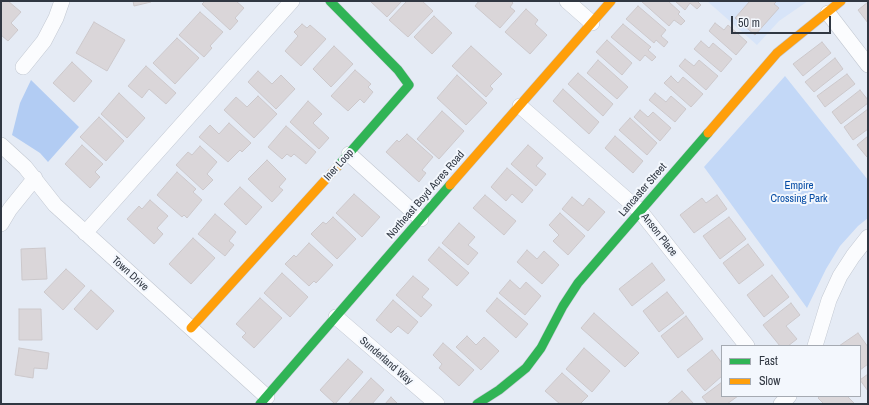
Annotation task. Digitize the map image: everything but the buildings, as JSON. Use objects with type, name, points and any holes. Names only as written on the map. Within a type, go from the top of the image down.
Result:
[{"type":"street","points":[[23,67],[44,42],[56,18],[62,1]]},
{"type":"street","points":[[85,233],[292,1]]},
{"type":"street","name":"Iner Loop","points":[[191,328],[349,154],[409,85],[398,70],[330,1]]},
{"type":"street","points":[[567,1],[592,23]]},
{"type":"street","name":"Northeast Boyd Acres Road","points":[[263,400],[611,1]]},
{"type":"street","name":"Lancaster Street","points":[[477,404],[499,390],[526,368],[541,348],[563,306],[578,284],[777,53],[841,1]]},
{"type":"street","points":[[828,13],[868,65]]},
{"type":"street","name":"Anson Place","points":[[520,106],[640,211],[746,345]]},
{"type":"street","name":"Town Drive","points":[[1,145],[25,166],[55,205],[191,328],[263,400]]},
{"type":"street","points":[[349,154],[421,219]]},
{"type":"street","points":[[1,224],[10,208],[35,178]]},
{"type":"street","points":[[815,345],[829,300],[840,276],[853,256],[868,238]]},
{"type":"street","name":"Sunderland Way","points":[[336,317],[437,404]]},
{"type":"shaded area","points":[[707,1],[808,1],[779,21],[757,45]]},
{"type":"shaded area","points":[[31,80],[79,127],[48,162],[40,153],[12,135],[20,103]]},
{"type":"green space","name":"Empire Crossing Park","points":[[785,76],[868,180],[868,218],[858,226],[840,246],[826,269],[807,308],[704,167]]},
{"type":"traffic: fast","points":[[330,1],[398,70],[409,85],[338,166]]},
{"type":"traffic: fast","points":[[477,404],[499,390],[526,368],[541,348],[563,306],[578,283],[708,133]]},
{"type":"traffic: fast","points":[[260,404],[450,185]]},
{"type":"traffic: slow","points":[[450,185],[611,1]]},
{"type":"traffic: slow","points":[[708,133],[777,53],[841,1]]},
{"type":"traffic: slow","points":[[191,328],[338,166]]}]
